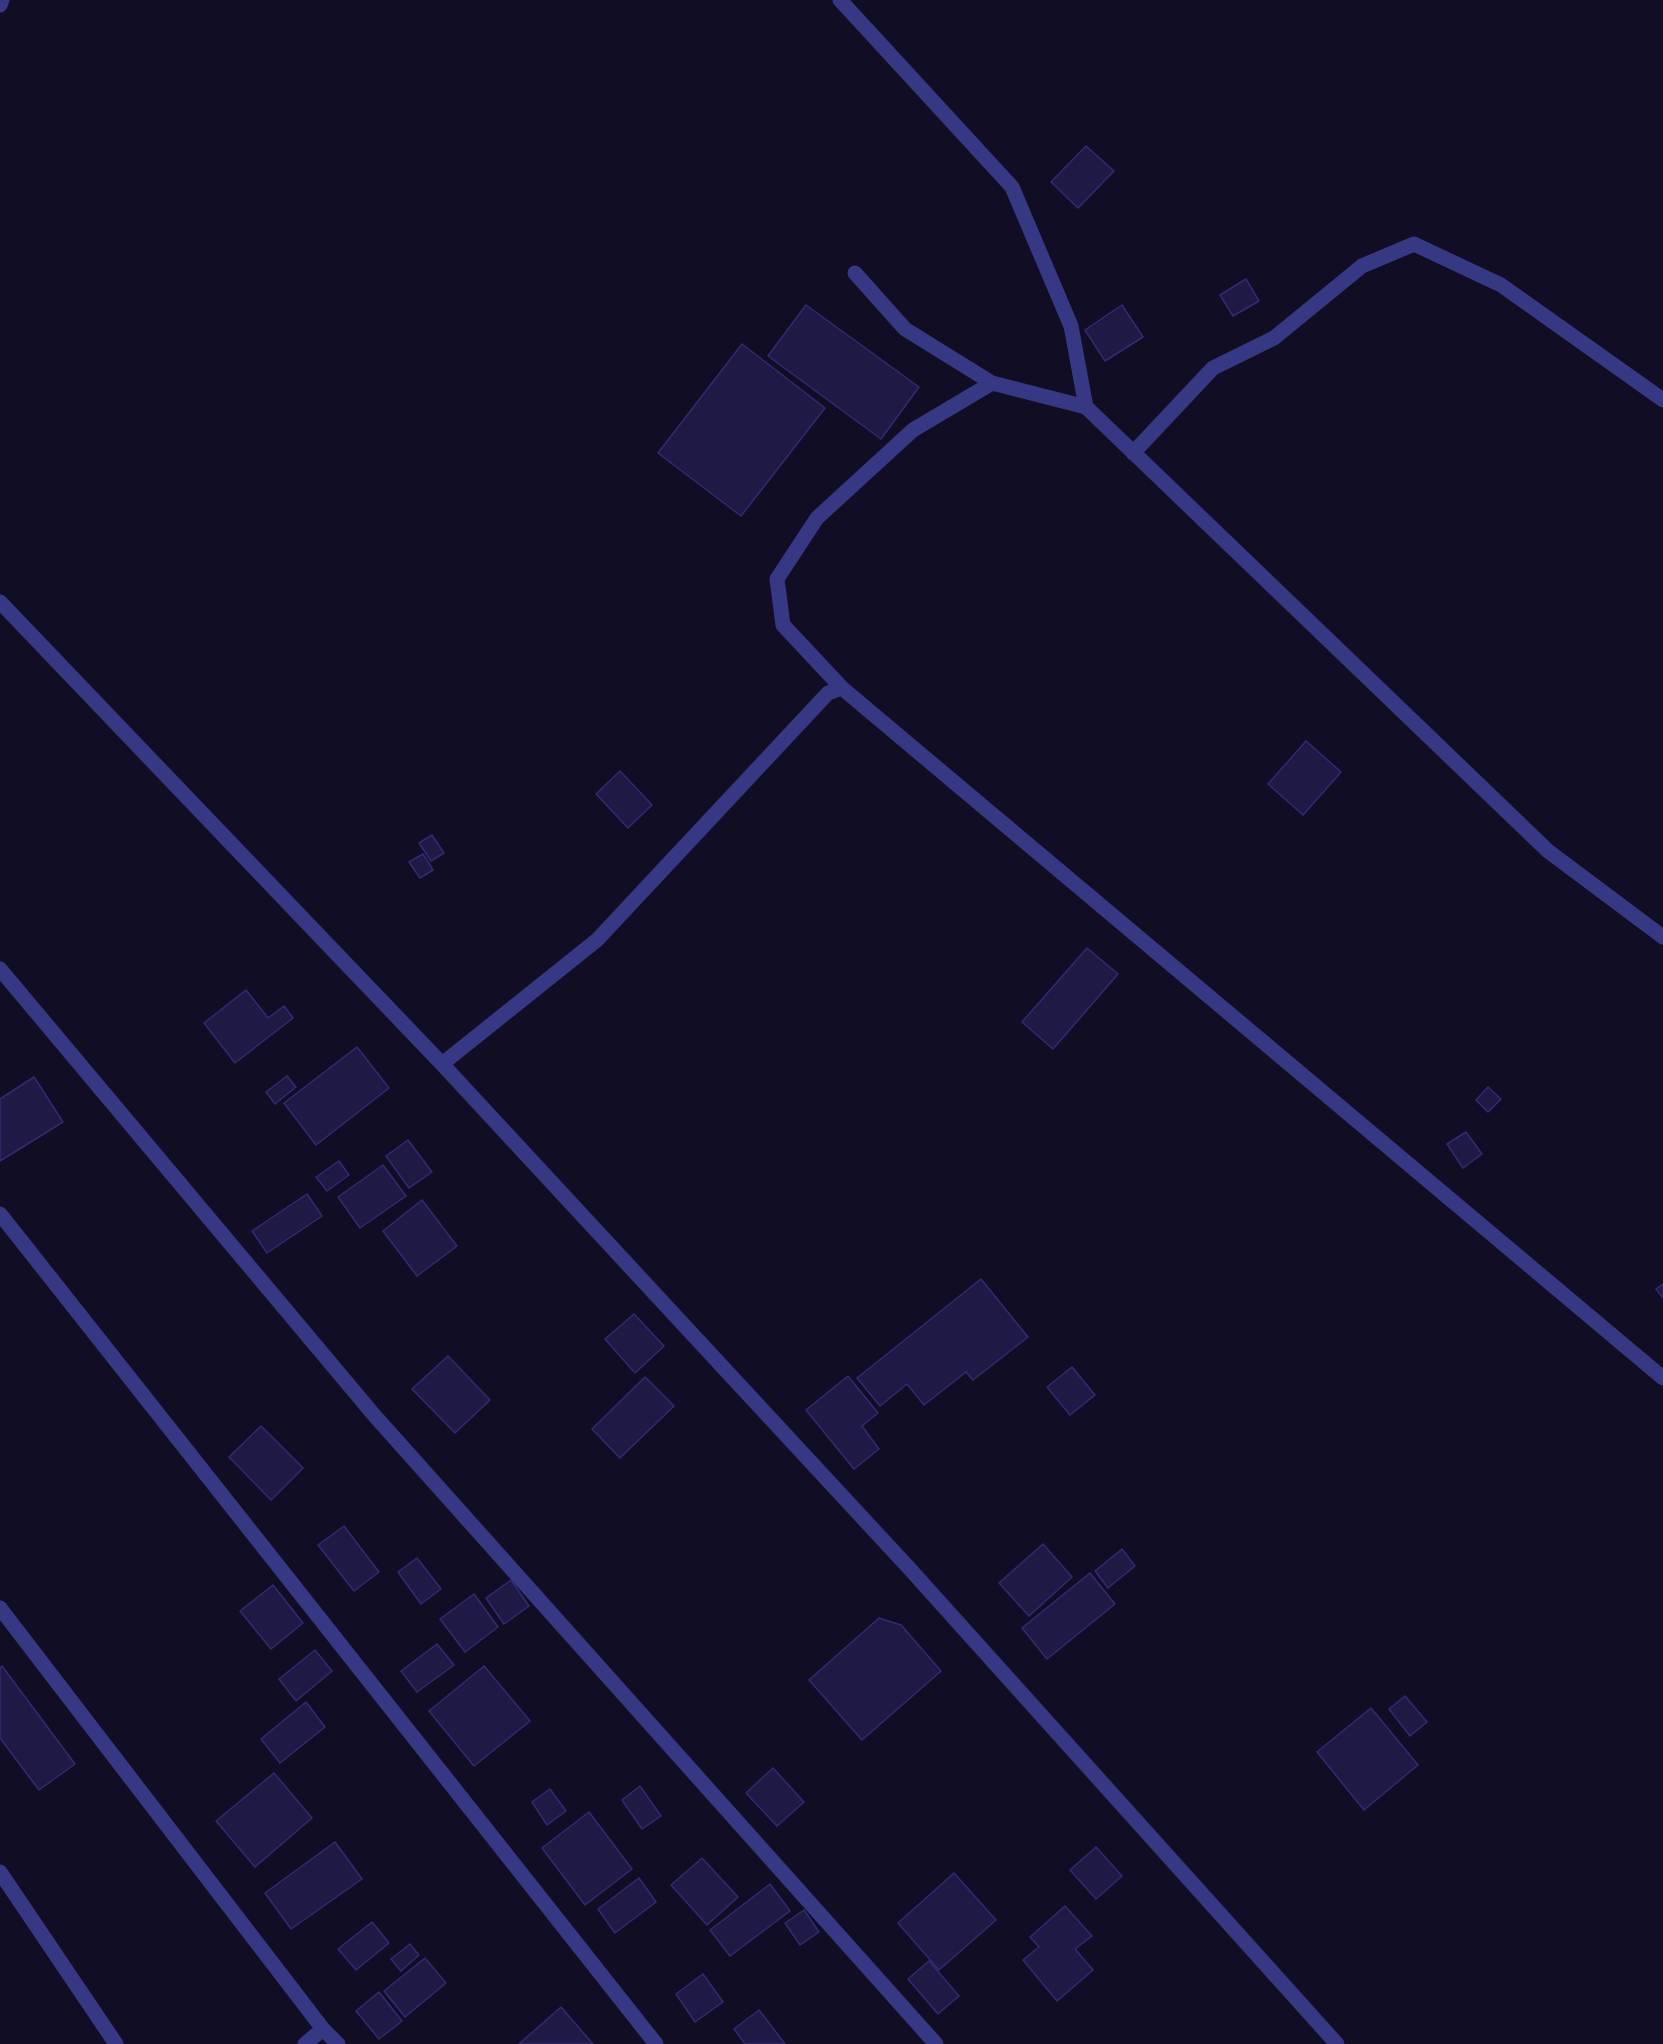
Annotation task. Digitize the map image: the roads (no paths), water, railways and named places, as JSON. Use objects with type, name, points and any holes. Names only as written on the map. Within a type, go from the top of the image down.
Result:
[{"type":"street","points":[[0,5],[2,0]]},
{"type":"street","points":[[840,0],[1012,187],[1071,326],[1086,407]]},
{"type":"street","points":[[1133,453],[1213,369],[1274,338],[1362,266],[1414,244],[1501,285],[1663,400]]},
{"type":"street","points":[[855,273],[905,329],[992,383],[1086,407],[1548,851],[1663,938]]},
{"type":"street","points":[[992,383],[913,430],[817,518],[777,579],[783,625],[842,688],[1663,1377]]},
{"type":"street","points":[[0,603],[441,1064],[917,1577],[1337,2044]]},
{"type":"street","points":[[441,1064],[597,940],[828,693],[842,688]]},
{"type":"street","points":[[0,969],[374,1415],[936,2044]]},
{"type":"street","points":[[0,1214],[656,2044]]},
{"type":"street","points":[[0,1608],[323,2029],[338,2044]]},
{"type":"street","points":[[0,1872],[116,2044]]},
{"type":"street","points":[[304,2044],[323,2029]]}]
